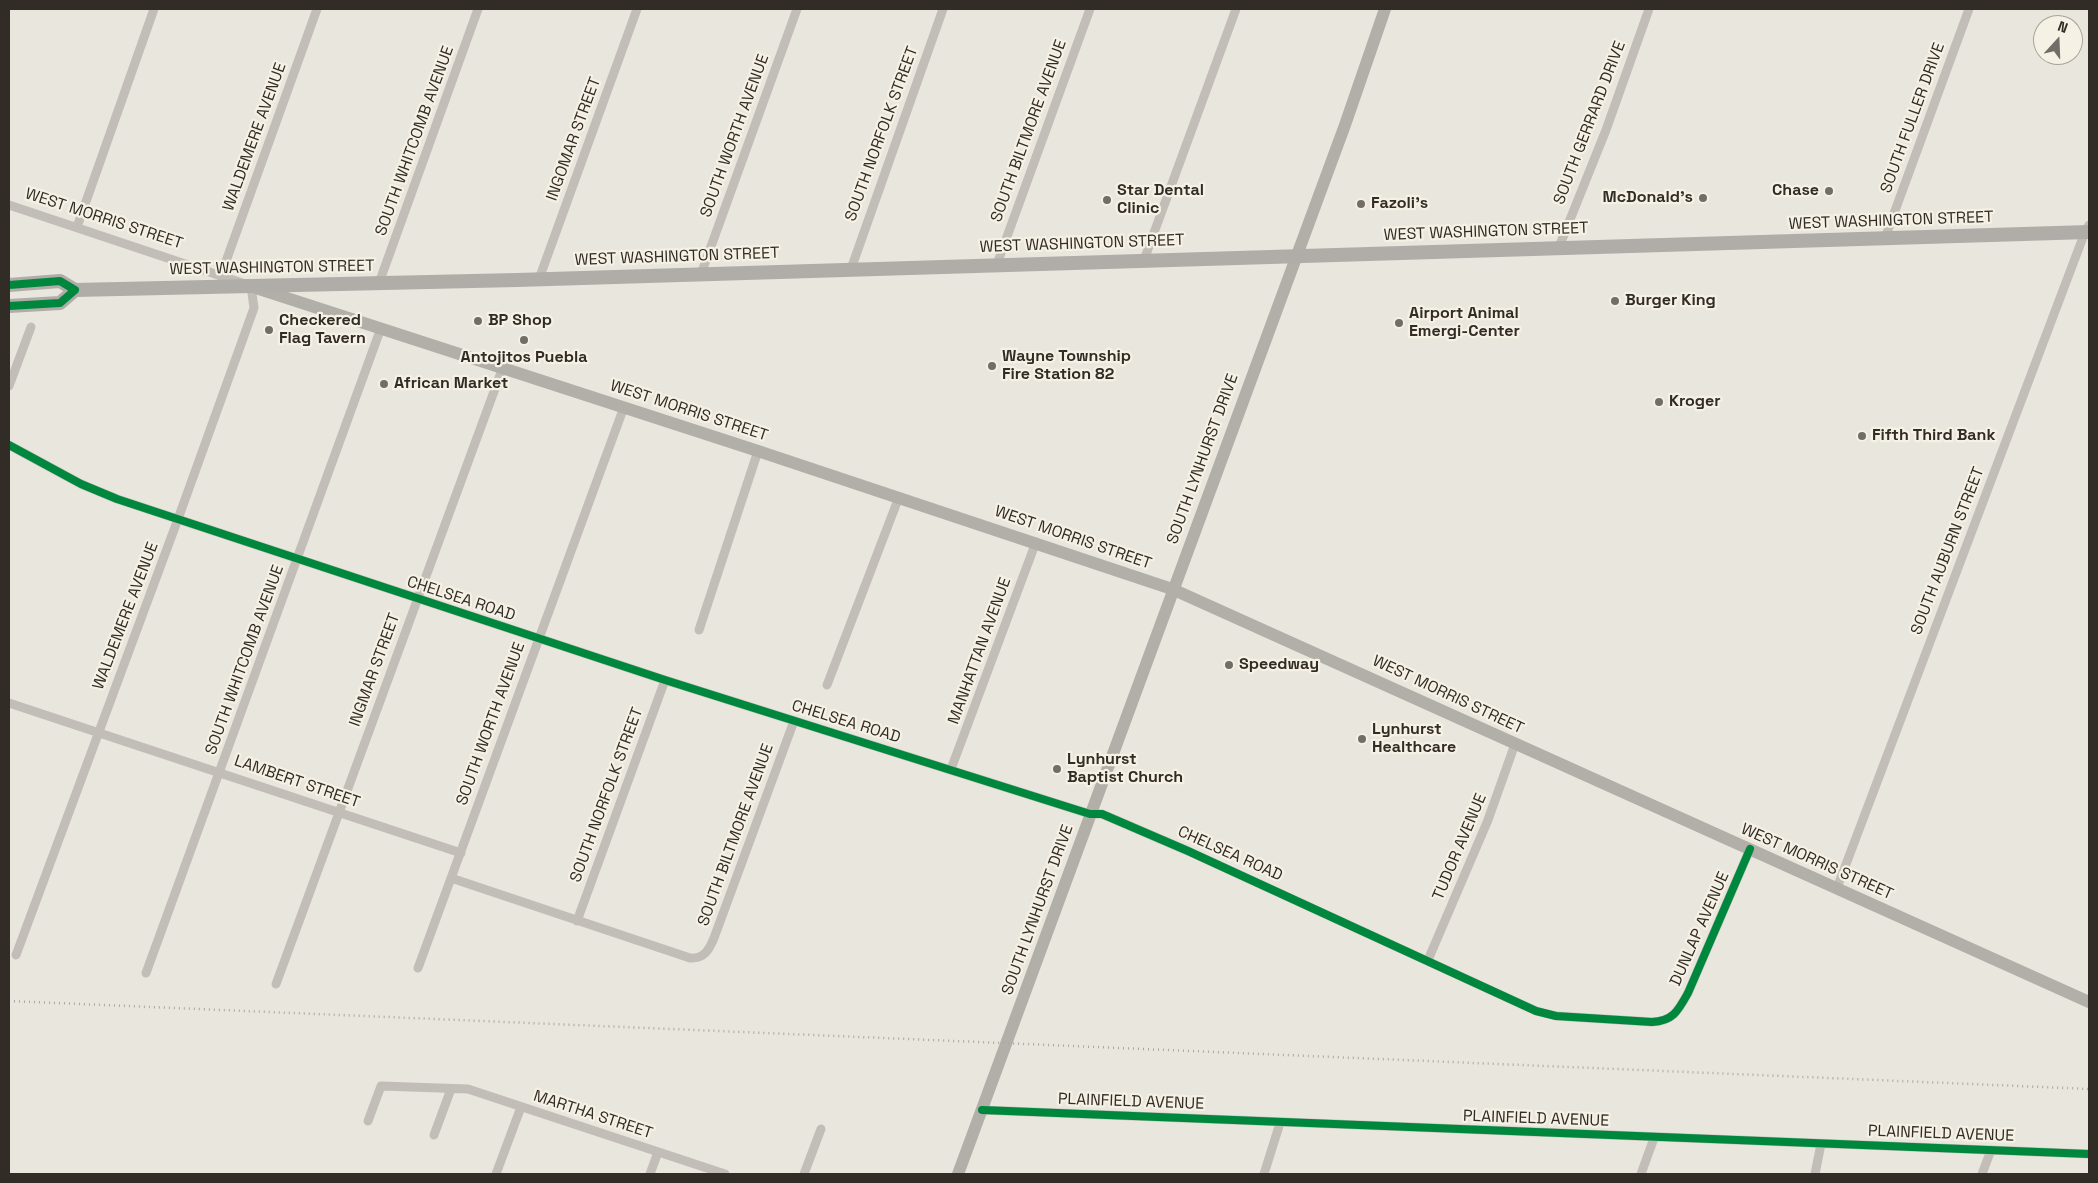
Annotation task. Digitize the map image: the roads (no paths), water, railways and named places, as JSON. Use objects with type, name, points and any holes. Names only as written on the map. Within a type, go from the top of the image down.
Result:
[{"type":"main road","name":"SOUTH LYNHURST DRIVE","points":[[958,1174],[1172,588],[1297,255],[1385,9]]},
{"type":"main road","name":"WEST WASHINGTON STREET","points":[[9,285],[60,281],[75,290],[539,279],[1885,238],[2088,230]]},
{"type":"main road","name":"WEST MORRIS STREET","points":[[250,286],[758,450],[1172,588],[2089,1002]]},
{"type":"main road","points":[[9,306],[60,303],[75,290]]},
{"type":"street","points":[[77,227],[154,9]]},
{"type":"street","name":"WALDEMERE AVENUE","points":[[221,275],[317,9]]},
{"type":"street","name":"SOUTH WHITCOMB AVENUE","points":[[380,283],[478,9]]},
{"type":"street","name":"INGOMAR STREET","points":[[539,279],[637,9]]},
{"type":"street","name":"SOUTH WORTH AVENUE","points":[[701,274],[797,9]]},
{"type":"street","name":"SOUTH NORFOLK STREET","points":[[850,269],[943,9]]},
{"type":"street","name":"SOUTH BILTMORE AVENUE","points":[[997,264],[1090,9]]},
{"type":"street","points":[[1144,260],[1236,9]]},
{"type":"street","name":"SOUTH GERRARD DRIVE","points":[[1559,247],[1606,130],[1649,9]]},
{"type":"street","name":"SOUTH FULLER DRIVE","points":[[1885,238],[1969,9]]},
{"type":"street","name":"WEST MORRIS STREET","points":[[9,205],[250,286]]},
{"type":"street","name":"SOUTH AUBURN STREET","points":[[1837,888],[2088,230]]},
{"type":"street","name":"WALDEMERE AVENUE","points":[[16,955],[178,519],[253,310],[250,286]]},
{"type":"street","points":[[9,386],[31,327]]},
{"type":"street","name":"SOUTH WHITCOMB AVENUE","points":[[146,973],[381,328]]},
{"type":"street","name":"INGMAR STREET","points":[[276,984],[503,367]]},
{"type":"street","name":"SOUTH WORTH AVENUE","points":[[418,968],[624,407]]},
{"type":"street","name":"CHELSEA ROAD","points":[[9,445],[98,492],[298,560],[794,721],[1090,814],[1102,814],[1146,832],[1546,1014],[1652,1022],[1670,1018]]},
{"type":"street","points":[[699,630],[758,450]]},
{"type":"street","points":[[827,685],[898,497]]},
{"type":"street","name":"MANHATTAN AVENUE","points":[[951,769],[1036,542]]},
{"type":"street","name":"SOUTH NORFOLK STREET","points":[[577,921],[665,680]]},
{"type":"street","name":"LAMBERT STREET","points":[[9,703],[461,852]]},
{"type":"street","name":"SOUTH BILTMORE AVENUE","points":[[577,921],[690,958],[702,956],[709,950],[794,721]]},
{"type":"street","name":"TUDOR AVENUE","points":[[1428,960],[1488,820],[1516,744]]},
{"type":"street","name":"DUNLAP AVENUE","points":[[1670,1018],[1688,993],[1750,849]]},
{"type":"street","points":[[451,878],[577,921]]},
{"type":"street","points":[[368,1121],[381,1086],[451,1089],[434,1135]]},
{"type":"street","name":"MARTHA STREET","points":[[451,1089],[468,1089],[725,1174]]},
{"type":"street","points":[[496,1174],[521,1107]]},
{"type":"street","name":"PLAINFIELD AVENUE","points":[[982,1110],[2089,1154]]},
{"type":"street","points":[[1264,1174],[1280,1122]]},
{"type":"street","points":[[804,1174],[821,1129]]},
{"type":"street","points":[[1641,1174],[1654,1138]]},
{"type":"street","points":[[1815,1174],[1821,1144]]},
{"type":"street","points":[[1982,1174],[1991,1150]]},
{"type":"street","points":[[650,1174],[658,1152]]},
{"type":"railway","points":[[9,1001],[2089,1089]]},
{"type":"place","name":"Chase","points":[[1829,191]]},
{"type":"place","name":"McDonald's","points":[[1703,198]]},
{"type":"place","name":"Star Dental Clinic","points":[[1107,200]]},
{"type":"place","name":"Fazoli's","points":[[1361,204]]},
{"type":"place","name":"Burger King","points":[[1615,301]]},
{"type":"place","name":"BP Shop","points":[[478,321]]},
{"type":"place","name":"Airport Animal Emergi-Center","points":[[1399,323]]},
{"type":"place","name":"Checkered Flag Tavern","points":[[269,330]]},
{"type":"place","name":"Antojitos Puebla","points":[[524,340]]},
{"type":"place","name":"Wayne Township Fire Station 82","points":[[992,366]]},
{"type":"place","name":"African Market","points":[[384,384]]},
{"type":"place","name":"Kroger","points":[[1659,402]]},
{"type":"place","name":"Fifth Third Bank","points":[[1862,436]]},
{"type":"place","name":"Speedway","points":[[1229,665]]},
{"type":"place","name":"Lynhurst Healthcare","points":[[1362,739]]},
{"type":"place","name":"Lynhurst Baptist Church","points":[[1057,769]]}]
